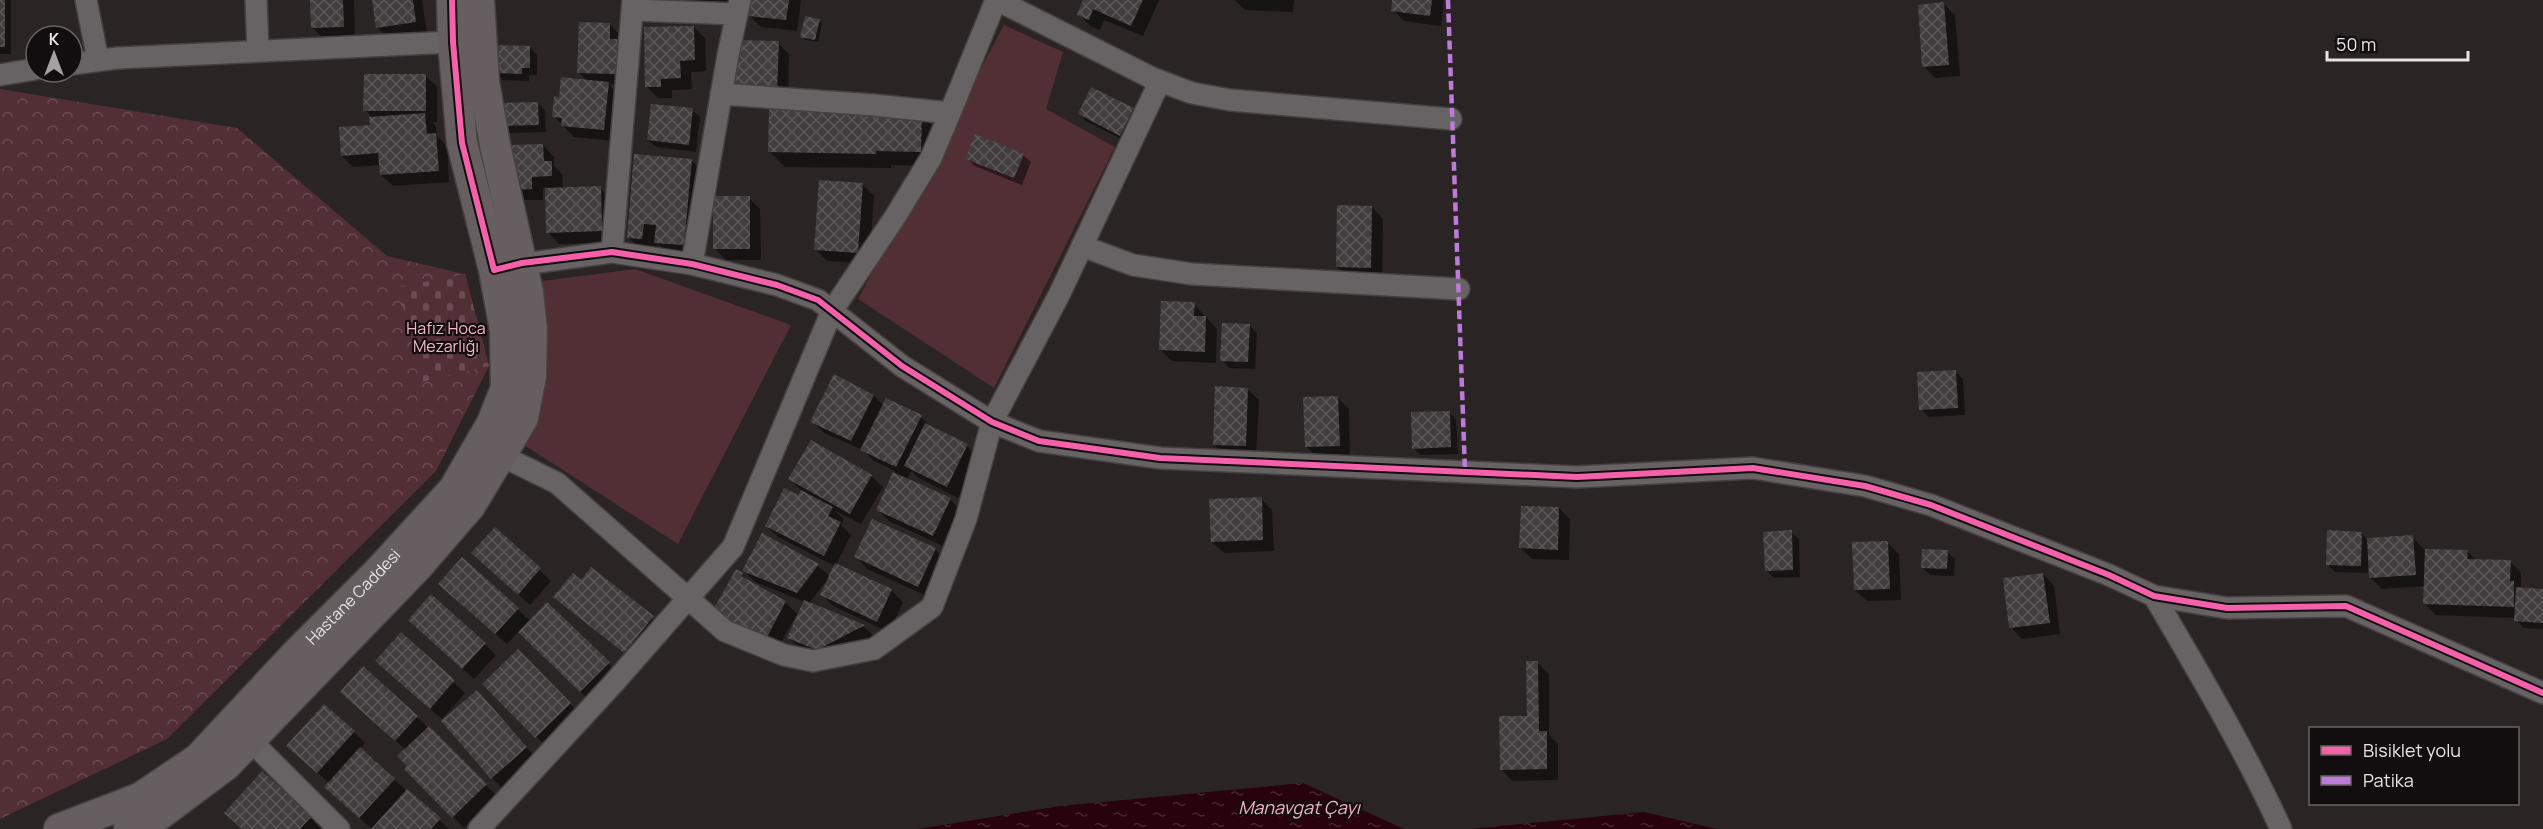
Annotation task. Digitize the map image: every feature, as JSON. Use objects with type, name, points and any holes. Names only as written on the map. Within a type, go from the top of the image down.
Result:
[{"type":"main road","points":[[452,0],[453,42],[462,143],[508,266]]},
{"type":"main road","points":[[479,0],[483,82],[495,145],[508,266]]},
{"type":"main road","name":"Hastane Caddesi","points":[[129,829],[159,815],[226,765],[418,566],[470,506],[523,418],[531,376],[532,330],[508,266]]},
{"type":"main road","name":"Hastane Caddesi","points":[[59,829],[140,798],[198,759],[297,653],[379,571],[454,489],[492,423],[506,388],[505,330],[508,266]]},
{"type":"street","points":[[87,0],[98,60]]},
{"type":"street","points":[[256,0],[258,51]]},
{"type":"street","points":[[479,829],[689,600],[733,548],[832,311],[896,217],[931,158],[996,0],[1160,81],[1192,93],[1230,100],[1451,119]]},
{"type":"street","points":[[612,252],[633,5],[739,7],[692,264]]},
{"type":"street","points":[[84,62],[453,42]]},
{"type":"street","points":[[0,75],[24,71]]},
{"type":"street","points":[[502,456],[558,483],[725,631],[784,655],[813,661],[874,649],[932,607],[966,519],[992,422],[1082,246],[1160,81]]},
{"type":"street","points":[[722,94],[950,113]]},
{"type":"street","points":[[1082,246],[1133,265],[1192,274],[1460,289]]},
{"type":"street","points":[[508,266],[612,252],[692,264],[777,285],[818,300],[902,366],[992,422],[1039,441],[1160,458],[1577,477],[1753,468],[1865,486],[1931,505],[2109,575],[2154,596],[2227,608],[2346,606],[2543,693]]},
{"type":"street","points":[[2154,596],[2216,702],[2262,787],[2281,829]]},
{"type":"street","points":[[250,740],[339,829]]},
{"type":"green space","points":[[1004,25],[1063,52],[1046,109],[1115,147],[994,388],[858,299]]},
{"type":"green space","points":[[0,89],[237,128],[387,256],[465,274],[489,366],[436,471],[167,739],[0,819]]},
{"type":"green space","points":[[635,269],[791,325],[678,544],[524,445],[546,359],[542,281]]},
{"type":"green space","name":"Hafız Hoca Mezarlığı","points":[[465,274],[489,366],[422,382],[398,287]]},
{"type":"water","name":"Manavgat Çayı","points":[[1303,783],[1404,829],[918,829],[1060,806]]},
{"type":"water","points":[[1644,812],[1717,829],[1470,829]]},
{"type":"building","points":[[0,0],[5,0],[5,47],[0,47]]},
{"type":"building","points":[[310,0],[343,0],[344,27],[311,28]]},
{"type":"building","points":[[372,0],[413,0],[416,22],[376,28]]},
{"type":"building","points":[[750,0],[789,0],[786,20],[748,16]]},
{"type":"building","points":[[1083,0],[1143,0],[1131,26],[1093,9],[1089,20],[1077,15]]},
{"type":"building","points":[[1392,0],[1432,0],[1430,16],[1391,11]]},
{"type":"building","points":[[1944,2],[1949,65],[1922,67],[1918,5]]},
{"type":"building","points":[[805,16],[820,19],[815,40],[800,37]]},
{"type":"building","points":[[579,22],[610,23],[610,39],[618,39],[617,74],[577,73]]},
{"type":"building","points":[[694,26],[695,60],[680,61],[681,78],[661,79],[661,87],[645,87],[644,27]]},
{"type":"building","points":[[736,40],[779,41],[777,92],[735,90]]},
{"type":"building","points":[[495,45],[530,46],[530,68],[522,68],[522,74],[494,73]]},
{"type":"building","points":[[364,74],[426,74],[426,111],[363,111]]},
{"type":"building","points":[[561,77],[609,82],[604,130],[561,126],[562,118],[552,117],[554,96],[559,97]]},
{"type":"building","points":[[1091,87],[1134,108],[1120,136],[1078,114]]},
{"type":"building","points":[[538,102],[539,125],[500,126],[500,103]]},
{"type":"building","points":[[651,104],[693,108],[689,145],[647,140]]},
{"type":"building","points":[[769,109],[922,113],[921,152],[876,151],[876,154],[768,152]]},
{"type":"building","points":[[425,113],[427,134],[436,133],[439,171],[380,175],[378,153],[341,156],[339,127],[370,125],[369,117]]},
{"type":"building","points":[[975,134],[1024,154],[1014,178],[965,159]]},
{"type":"building","points":[[543,144],[544,161],[552,161],[552,176],[532,177],[532,189],[507,190],[505,145]]},
{"type":"building","points":[[634,154],[692,159],[684,245],[654,243],[656,225],[644,224],[642,239],[627,238]]},
{"type":"building","points":[[819,180],[863,183],[858,253],[814,250]]},
{"type":"building","points":[[601,186],[602,231],[546,233],[545,188]]},
{"type":"building","points":[[713,196],[750,196],[750,249],[713,249]]},
{"type":"building","points":[[1337,205],[1372,206],[1371,268],[1336,267]]},
{"type":"building","points":[[1161,301],[1195,302],[1194,316],[1206,316],[1205,352],[1159,350]]},
{"type":"building","points":[[1222,323],[1250,324],[1248,362],[1220,361]]},
{"type":"building","points":[[1956,370],[1958,408],[1919,410],[1917,372]]},
{"type":"building","points":[[834,374],[874,395],[851,441],[810,422]]},
{"type":"building","points":[[1215,386],[1248,388],[1246,446],[1213,445]]},
{"type":"building","points":[[1338,396],[1340,446],[1305,447],[1303,397]]},
{"type":"building","points":[[886,398],[922,415],[896,467],[860,450]]},
{"type":"building","points":[[1450,411],[1451,447],[1412,449],[1411,412]]},
{"type":"building","points":[[925,423],[968,444],[947,487],[904,466]]},
{"type":"building","points":[[811,440],[872,475],[850,514],[788,479]]},
{"type":"building","points":[[893,472],[951,498],[933,536],[876,510]]},
{"type":"building","points":[[784,488],[798,495],[801,490],[833,507],[828,516],[841,522],[824,556],[765,526]]},
{"type":"building","points":[[1262,497],[1263,540],[1211,542],[1209,499]]},
{"type":"building","points":[[1521,506],[1559,507],[1558,550],[1519,548]]},
{"type":"building","points":[[872,519],[936,548],[918,587],[854,557]]},
{"type":"building","points":[[495,527],[541,568],[518,595],[471,553]]},
{"type":"building","points":[[1792,530],[1793,570],[1765,571],[1763,532]]},
{"type":"building","points":[[2327,530],[2362,532],[2361,566],[2326,565]]},
{"type":"building","points":[[762,533],[819,564],[797,593],[742,571]]},
{"type":"building","points":[[2413,535],[2416,575],[2369,578],[2367,538]]},
{"type":"building","points":[[1888,541],[1890,589],[1854,590],[1852,542]]},
{"type":"building","points":[[1922,549],[1948,550],[1947,569],[1921,568]]},
{"type":"building","points":[[2425,549],[2468,550],[2467,559],[2511,560],[2510,581],[2514,581],[2514,607],[2423,604]]},
{"type":"building","points":[[462,557],[519,608],[495,634],[438,584]]},
{"type":"building","points":[[835,563],[892,589],[877,622],[820,595]]},
{"type":"building","points":[[591,567],[654,616],[624,653],[553,597],[573,573],[581,580]]},
{"type":"building","points":[[736,569],[743,573],[741,576],[786,601],[765,641],[712,612]]},
{"type":"building","points":[[2043,573],[2050,623],[2009,628],[2003,578]]},
{"type":"building","points":[[2516,587],[2543,589],[2543,623],[2514,621]]},
{"type":"building","points":[[431,594],[486,643],[462,669],[408,620]]},
{"type":"building","points":[[804,600],[865,625],[817,650],[787,638]]},
{"type":"building","points":[[547,602],[610,662],[580,692],[518,632]]},
{"type":"building","points":[[401,632],[455,680],[430,709],[375,661]]},
{"type":"building","points":[[518,649],[571,703],[535,738],[482,684]]},
{"type":"building","points":[[1526,661],[1538,661],[1539,731],[1547,731],[1547,769],[1500,770],[1499,716],[1527,716]]},
{"type":"building","points":[[363,666],[418,716],[395,741],[340,692]]},
{"type":"building","points":[[477,690],[527,747],[491,779],[441,721]]},
{"type":"building","points":[[324,704],[355,731],[317,773],[286,746]]},
{"type":"building","points":[[429,726],[487,784],[452,818],[404,769],[407,766],[397,756]]},
{"type":"building","points":[[360,747],[395,779],[359,818],[324,787]]},
{"type":"building","points":[[262,771],[312,816],[300,829],[242,829],[224,813]]},
{"type":"building","points":[[407,789],[441,818],[431,829],[371,829]]},
{"type":"marked path","points":[[1448,0],[1465,472]]},
{"type":"cycle path","points":[[452,0],[453,42],[462,143],[494,270],[522,263],[612,252],[692,264],[777,285],[818,300],[902,366],[992,422],[1039,441],[1160,458],[1577,477],[1753,468],[1865,486],[1931,505],[2109,575],[2154,596],[2227,608],[2346,606],[2543,693]]}]
